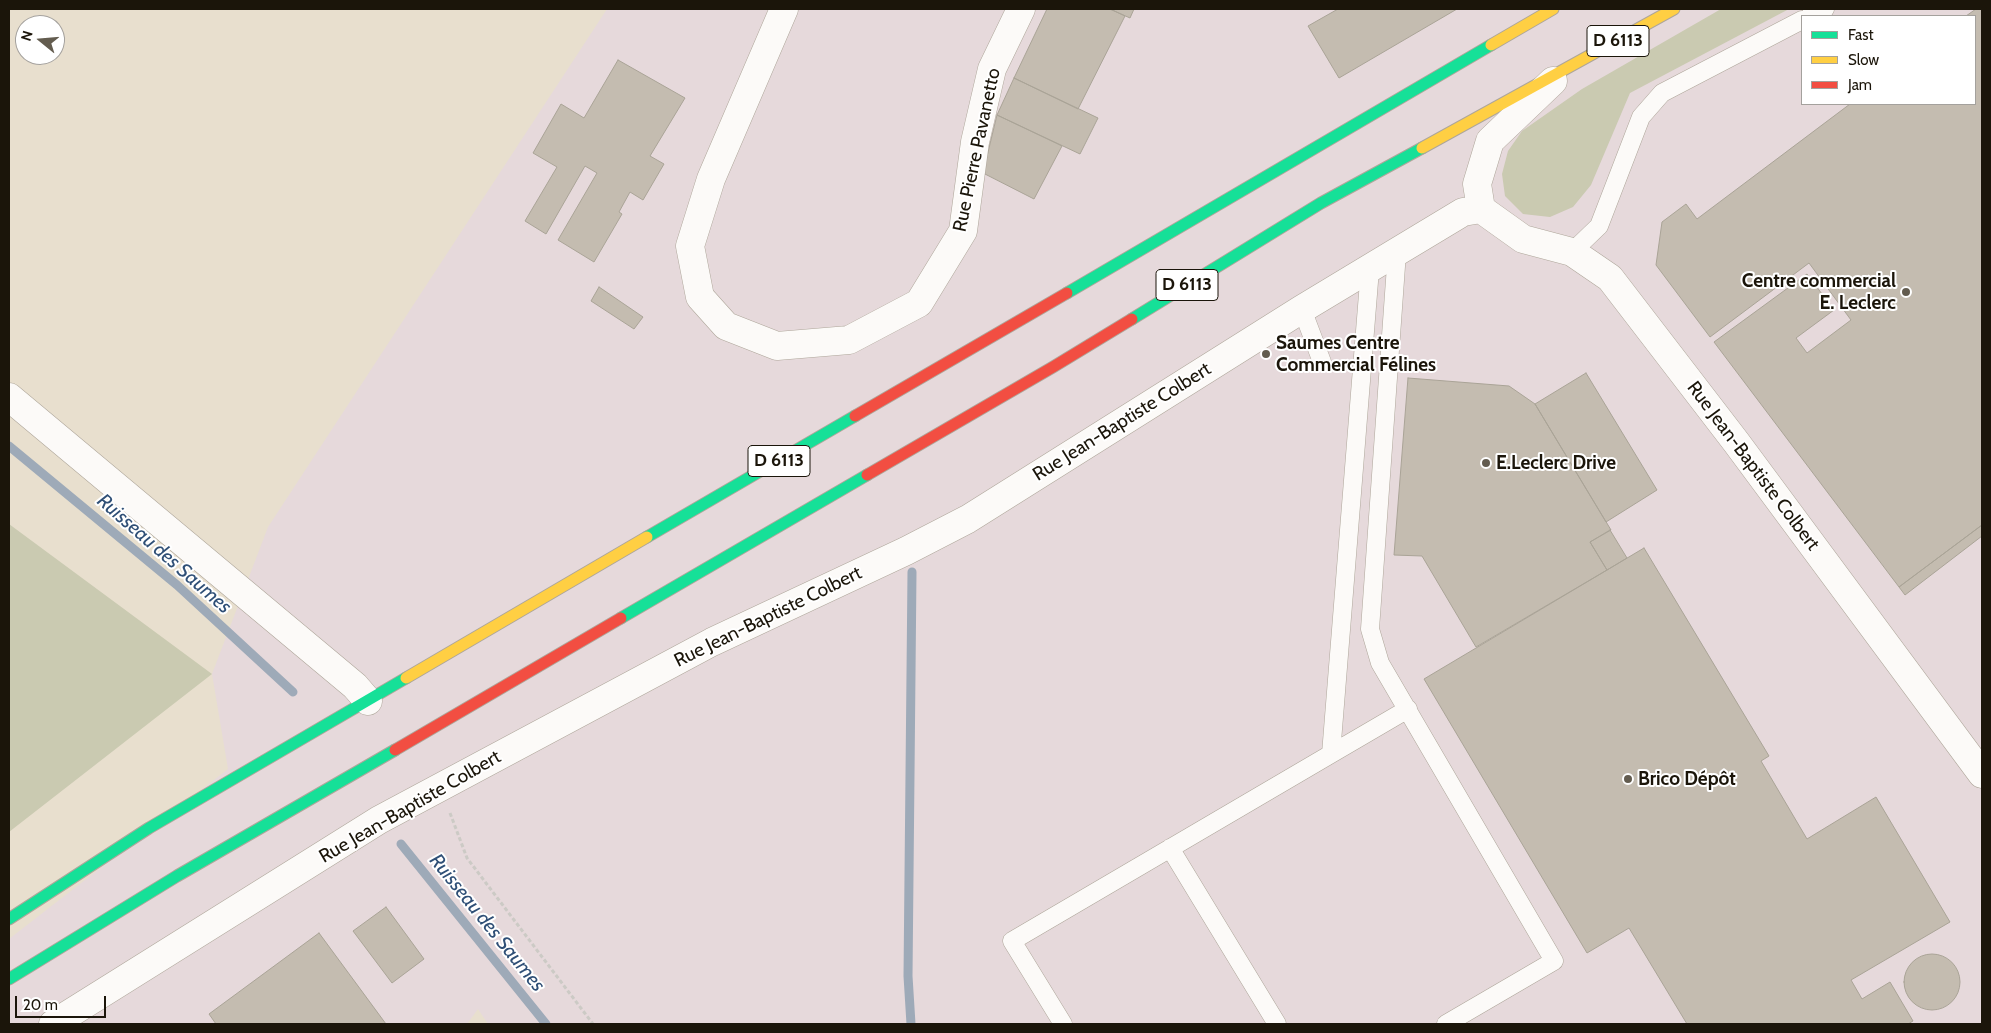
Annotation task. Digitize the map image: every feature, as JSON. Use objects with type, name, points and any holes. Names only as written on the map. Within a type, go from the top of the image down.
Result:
[{"type":"main road","name":"D 6113","points":[[9,919],[149,828],[1553,9]]},
{"type":"main road","name":"D 6113","points":[[9,979],[178,876],[1053,367],[1321,203],[1674,9]]},
{"type":"street","name":"Rue Pierre Pavanetto","points":[[784,9],[711,180],[690,246],[700,297],[726,326],[777,346],[849,340],[919,303],[963,231],[975,142],[992,69],[1021,9]]},
{"type":"street","points":[[1481,209],[1477,184],[1490,141],[1562,72]]},
{"type":"street","name":"Rue Jean-Baptiste Colbert","points":[[53,1024],[379,820],[712,642],[906,551],[968,519],[1302,309],[1463,212],[1481,209],[1523,239],[1572,252],[1610,278],[1736,442],[1982,774]]},
{"type":"street","points":[[9,397],[355,686],[368,701]]},
{"type":"lane","points":[[1812,15],[1825,9]]},
{"type":"lane","points":[[1572,252],[1599,226],[1641,117],[1662,93],[1801,21]]},
{"type":"lane","points":[[1397,252],[1370,629],[1380,663],[1554,961],[1446,1024]]},
{"type":"lane","points":[[1331,754],[1370,269]]},
{"type":"lane","points":[[1302,309],[1322,362]]},
{"type":"lane","points":[[1063,1024],[1012,941],[1408,709]]},
{"type":"lane","points":[[1170,848],[1277,1024]]},
{"type":"path","points":[[441,787],[467,858],[593,1024]]},
{"type":"shaded area","points":[[607,9],[1982,9],[1982,1024],[488,1024],[478,1009],[467,1024],[9,1024],[9,939],[228,769],[212,674],[268,527]]},
{"type":"green space","points":[[1721,9],[1789,9],[1630,93],[1591,185],[1573,207],[1550,217],[1523,214],[1505,196],[1502,174],[1508,151],[1522,131],[1582,89]]},
{"type":"green space","points":[[9,524],[212,674],[9,832]]},
{"type":"building","points":[[1047,9],[1110,9],[1125,16],[1078,109],[1014,78]]},
{"type":"building","points":[[1110,9],[1134,9],[1130,18]]},
{"type":"building","points":[[1338,9],[1457,9],[1339,78],[1308,26]]},
{"type":"building","name":"Centre commercial E. Leclerc","points":[[1976,9],[1982,9],[1982,525],[1899,587],[1714,342],[1807,274],[1834,310],[1796,338],[1807,353],[1851,320],[1809,263],[1710,337],[1656,265],[1662,222],[1686,204],[1697,219],[1849,105],[1976,105],[1976,15],[1967,15]]},
{"type":"building","points":[[618,60],[685,98],[650,156],[664,164],[643,200],[630,192],[619,212],[622,214],[594,262],[558,240],[597,173],[585,166],[546,234],[525,221],[557,167],[533,153],[561,104],[584,118]]},
{"type":"building","points":[[1014,78],[1098,118],[1080,154],[997,115]]},
{"type":"building","points":[[997,115],[1062,146],[1034,199],[983,173]]},
{"type":"building","points":[[599,287],[643,317],[634,329],[591,301]]},
{"type":"building","points":[[1586,373],[1657,490],[1606,522],[1535,404]]},
{"type":"building","name":"E.Leclerc Drive","points":[[1408,378],[1509,386],[1535,404],[1611,530],[1590,542],[1607,570],[1476,647],[1422,556],[1394,555]]},
{"type":"building","points":[[1982,525],[1982,536],[1905,595],[1899,587]]},
{"type":"building","points":[[1610,530],[1627,558],[1607,570],[1590,542]]},
{"type":"building","name":"Brico Dépôt","points":[[1644,548],[1769,756],[1761,761],[1807,839],[1876,797],[1950,922],[1851,980],[1862,999],[1890,982],[1913,1021],[1908,1024],[1687,1024],[1629,928],[1587,953],[1424,679]]},
{"type":"building","points":[[386,907],[424,959],[392,983],[353,931]]},
{"type":"building","points":[[319,933],[386,1024],[216,1024],[209,1014]]},
{"type":"building","points":[[1932,954],[1943,956],[1952,962],[1958,971],[1960,982],[1958,993],[1952,1002],[1943,1008],[1932,1010],[1921,1008],[1912,1002],[1906,993],[1904,982],[1906,971],[1912,962],[1921,956]]},
{"type":"waterway","name":"Ruisseau des Saumes","points":[[9,446],[177,585],[293,692]]},
{"type":"waterway","points":[[911,1024],[908,976],[912,572]]},
{"type":"waterway","name":"Ruisseau des Saumes","points":[[401,844],[546,1024]]},
{"type":"traffic: fast","points":[[1067,293],[1491,45]]},
{"type":"traffic: fast","points":[[1132,319],[1321,203],[1422,148]]},
{"type":"traffic: fast","points":[[647,537],[855,416]]},
{"type":"traffic: fast","points":[[621,618],[867,475]]},
{"type":"traffic: fast","points":[[9,919],[149,828],[406,678]]},
{"type":"traffic: fast","points":[[9,979],[177,876],[395,750]]},
{"type":"traffic: slow","points":[[1491,45],[1553,9]]},
{"type":"traffic: slow","points":[[1422,148],[1674,9]]},
{"type":"traffic: slow","points":[[406,678],[647,537]]},
{"type":"traffic: jam","points":[[855,416],[1067,293]]},
{"type":"traffic: jam","points":[[867,475],[1132,319]]},
{"type":"traffic: jam","points":[[395,750],[621,618]]},
{"type":"place","name":"Centre commercial E. Leclerc","points":[[1906,292]]},
{"type":"place","name":"Saumes Centre Commercial Félines","points":[[1266,354]]},
{"type":"place","name":"E.Leclerc Drive","points":[[1486,463]]},
{"type":"place","name":"Brico Dépôt","points":[[1628,779]]}]
